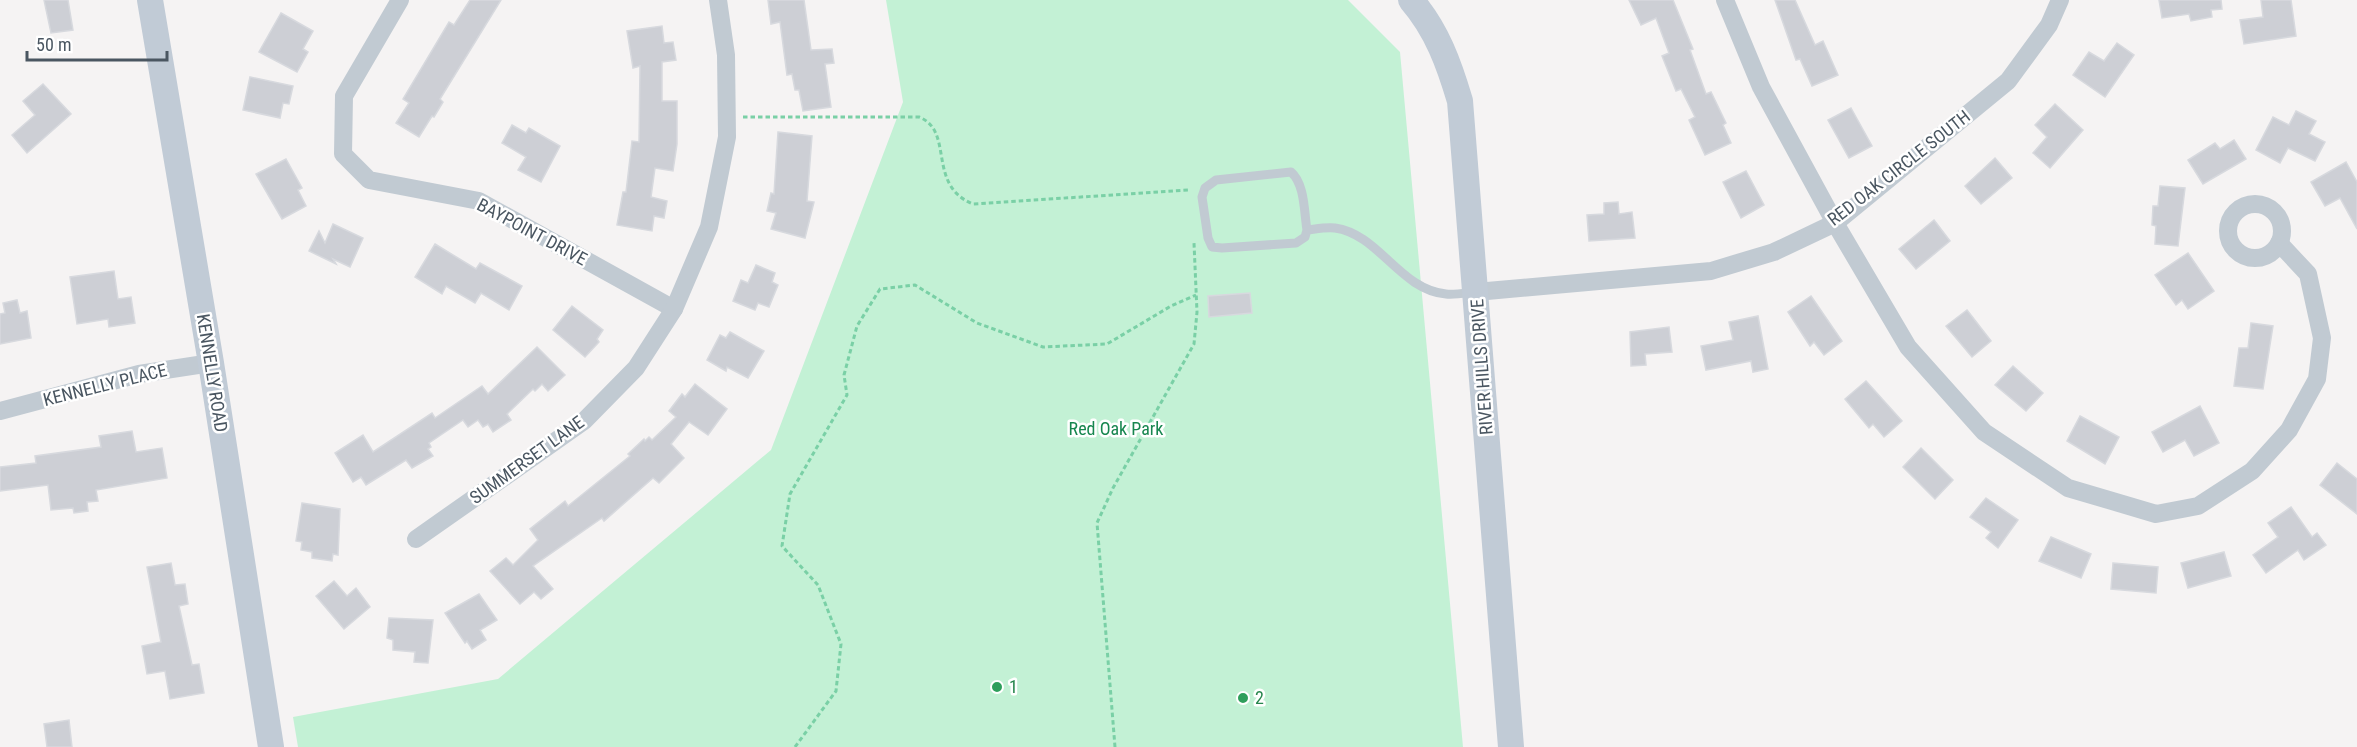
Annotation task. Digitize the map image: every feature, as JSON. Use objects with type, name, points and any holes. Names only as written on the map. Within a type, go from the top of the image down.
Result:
[{"type":"street","name":"KENNELLY ROAD","points":[[150,0],[211,363],[271,747]]},
{"type":"street","name":"BAYPOINT DRIVE","points":[[400,0],[344,96],[343,154],[369,180],[478,201],[674,309]]},
{"type":"street","name":"SUMMERSET LANE","points":[[417,539],[584,421],[636,368],[674,309],[710,227],[726,137],[726,55],[718,0]]},
{"type":"street","name":"RIVER HILLS DRIVE","points":[[1410,0],[1425,16],[1447,57],[1460,101],[1511,747]]},
{"type":"street","points":[[1725,0],[1761,87],[1835,222],[1908,347],[1984,432],[2068,488],[2156,514],[2198,506],[2252,471],[2289,430],[2317,379],[2322,338],[2308,274],[2279,243]]},
{"type":"street","name":"RED OAK CIRCLE SOUTH","points":[[1476,292],[1711,271],[1774,252],[1835,222],[2008,81],[2049,25],[2060,0]]},
{"type":"street","name":"KENNELLY PLACE","points":[[0,411],[139,374],[211,363]]},
{"type":"lane","points":[[1291,172],[1297,177],[1307,230],[1305,237],[1296,243],[1222,248],[1212,246],[1208,238],[1202,197],[1205,188],[1216,180],[1291,172]]},
{"type":"lane","points":[[1307,230],[1336,228],[1363,239],[1399,270],[1427,288],[1445,294],[1476,292]]},
{"type":"path","points":[[726,116],[919,117],[928,120],[934,128],[948,185],[956,196],[973,204],[1205,188]]},
{"type":"path","points":[[795,747],[836,691],[841,644],[818,585],[782,546],[790,494],[847,395],[844,375],[857,326],[880,289],[915,285],[977,323],[1043,347],[1107,344],[1171,306],[1196,295],[1194,344],[1113,488],[1097,523],[1115,747]]},
{"type":"green space","name":"Red Oak Park","points":[[886,0],[1348,0],[1400,52],[1463,747],[298,747],[293,717],[498,679],[771,450],[903,102]]},
{"type":"building","points":[[44,0],[68,0],[73,30],[51,33]]},
{"type":"building","points":[[470,0],[501,0],[440,99],[443,102],[419,137],[396,123],[409,103],[403,99],[449,22],[454,25]]},
{"type":"building","points":[[768,0],[804,0],[811,50],[832,49],[834,63],[825,64],[831,107],[803,111],[799,90],[795,90],[792,74],[787,75],[780,22],[771,24]]},
{"type":"building","points":[[1629,0],[1673,0],[1693,49],[1690,50],[1706,94],[1711,92],[1726,123],[1723,125],[1731,143],[1705,155],[1689,120],[1695,117],[1681,89],[1676,91],[1662,56],[1669,53],[1656,18],[1641,25]]},
{"type":"building","points":[[1775,0],[1795,0],[1815,45],[1823,41],[1838,75],[1812,86],[1800,59],[1796,60]]},
{"type":"building","points":[[2159,0],[2221,0],[2222,9],[2211,10],[2212,17],[2191,21],[2189,14],[2162,18]]},
{"type":"building","points":[[2261,0],[2291,0],[2296,36],[2244,44],[2240,20],[2263,17]]},
{"type":"building","points":[[281,13],[313,31],[303,49],[308,52],[297,72],[259,52]]},
{"type":"building","points":[[662,26],[664,43],[673,42],[676,60],[662,62],[662,101],[677,101],[677,144],[673,171],[655,168],[651,197],[667,201],[664,218],[654,216],[652,231],[617,225],[623,192],[626,192],[632,141],[639,142],[640,66],[633,68],[627,31]]},
{"type":"building","points":[[2117,43],[2134,55],[2105,97],[2073,75],[2089,52],[2104,61]]},
{"type":"building","points":[[250,77],[293,86],[289,104],[283,103],[280,118],[243,110]]},
{"type":"building","points":[[43,84],[71,114],[27,153],[12,135],[35,115],[23,101]]},
{"type":"building","points":[[2055,104],[2083,130],[2050,168],[2033,153],[2047,137],[2035,125]]},
{"type":"building","points":[[1851,108],[1872,146],[1849,158],[1828,120]]},
{"type":"building","points":[[2296,111],[2316,121],[2309,134],[2325,142],[2315,161],[2288,148],[2280,163],[2256,150],[2273,117],[2289,125]]},
{"type":"building","points":[[512,125],[526,133],[529,128],[560,146],[541,182],[518,170],[526,157],[502,143]]},
{"type":"building","points":[[778,132],[812,136],[807,201],[814,202],[805,238],[771,229],[776,213],[767,211],[771,193],[774,194]]},
{"type":"building","points":[[2234,140],[2246,159],[2203,184],[2188,160],[2215,143],[2220,149]]},
{"type":"building","points":[[1995,158],[2012,178],[1981,204],[1965,186]]},
{"type":"building","points":[[286,159],[302,188],[298,190],[306,206],[282,219],[256,174]]},
{"type":"building","points":[[2346,162],[2357,182],[2357,229],[2340,198],[2325,206],[2311,182]]},
{"type":"building","points":[[1746,171],[1764,205],[1741,218],[1723,182]]},
{"type":"building","points":[[2160,186],[2185,188],[2178,246],[2155,244],[2156,226],[2152,225],[2153,206],[2158,206]]},
{"type":"building","points":[[1618,202],[1619,214],[1632,212],[1635,238],[1589,241],[1587,215],[1604,214],[1604,203]]},
{"type":"building","points":[[1934,220],[1950,241],[1916,269],[1899,249]]},
{"type":"building","points":[[333,224],[363,238],[350,267],[333,259],[336,264],[309,251],[319,231],[325,243]]},
{"type":"building","points":[[435,244],[476,269],[480,263],[522,286],[509,310],[481,293],[475,303],[446,286],[442,294],[415,277]]},
{"type":"building","points":[[2188,253],[2214,291],[2188,309],[2182,300],[2176,305],[2155,275]]},
{"type":"building","points":[[756,265],[775,273],[772,282],[778,285],[769,307],[758,303],[755,310],[733,301],[741,280],[748,283]]},
{"type":"building","points":[[114,271],[118,299],[131,297],[135,323],[109,327],[108,319],[77,324],[70,277]]},
{"type":"building","points":[[1250,293],[1252,313],[1209,317],[1208,296]]},
{"type":"building","points":[[1811,296],[1842,341],[1824,355],[1814,342],[1810,346],[1788,312]]},
{"type":"building","points":[[17,300],[20,313],[27,311],[31,338],[0,344],[0,314],[5,313],[3,303]]},
{"type":"building","points":[[572,306],[603,330],[597,339],[599,342],[585,357],[553,330]]},
{"type":"building","points":[[1967,310],[1991,341],[1972,357],[1946,326]]},
{"type":"building","points":[[1758,316],[1768,369],[1753,372],[1751,361],[1706,370],[1701,346],[1733,340],[1729,322]]},
{"type":"building","points":[[2251,323],[2273,326],[2263,389],[2234,386],[2239,348],[2248,348]]},
{"type":"building","points":[[1669,327],[1672,352],[1645,354],[1646,365],[1631,366],[1630,332]]},
{"type":"building","points":[[730,332],[764,351],[748,378],[727,367],[726,371],[707,360],[720,335],[726,338]]},
{"type":"building","points":[[537,347],[565,375],[548,391],[542,384],[535,391],[533,389],[507,414],[511,420],[493,432],[488,424],[483,427],[478,420],[468,427],[463,420],[429,443],[431,447],[428,449],[433,456],[412,468],[406,460],[366,485],[361,477],[353,482],[335,453],[363,435],[373,452],[432,413],[435,418],[482,386],[488,394]]},
{"type":"building","points":[[2013,366],[2043,393],[2026,411],[1995,385]]},
{"type":"building","points":[[1866,381],[1902,421],[1884,437],[1873,424],[1869,428],[1845,399]]},
{"type":"building","points":[[695,384],[727,409],[708,435],[689,422],[671,444],[684,458],[659,483],[653,478],[604,521],[602,518],[533,566],[553,589],[541,599],[534,592],[520,604],[490,571],[506,558],[513,565],[538,540],[530,529],[565,501],[568,506],[630,456],[628,454],[644,439],[645,441],[649,437],[652,440],[676,417],[669,411],[682,394],[685,397]]},
{"type":"building","points":[[2200,406],[2219,443],[2194,456],[2185,440],[2163,452],[2152,432]]},
{"type":"building","points":[[2080,416],[2119,437],[2105,464],[2067,441]]},
{"type":"building","points":[[132,431],[136,452],[162,448],[167,478],[96,490],[98,501],[87,502],[88,511],[74,513],[73,508],[51,510],[48,485],[0,491],[0,467],[36,463],[35,456],[101,447],[99,436]]},
{"type":"building","points":[[1921,448],[1953,480],[1935,499],[1903,467]]},
{"type":"building","points":[[2337,463],[2357,479],[2357,514],[2320,485]]},
{"type":"building","points":[[1986,498],[2018,520],[1998,548],[1986,538],[1991,532],[1970,517]]},
{"type":"building","points":[[302,503],[340,509],[338,555],[333,554],[332,561],[312,558],[312,552],[301,550],[302,542],[296,541]]},
{"type":"building","points":[[2291,507],[2312,537],[2317,533],[2326,545],[2304,560],[2298,550],[2266,573],[2253,555],[2278,537],[2268,523]]},
{"type":"building","points":[[2051,537],[2091,554],[2081,578],[2039,561]]},
{"type":"building","points":[[2224,552],[2231,576],[2188,588],[2181,563]]},
{"type":"building","points":[[171,563],[175,585],[185,584],[188,604],[179,606],[192,665],[199,664],[204,693],[170,699],[165,671],[147,674],[142,646],[161,642],[147,567]]},
{"type":"building","points":[[2113,563],[2158,567],[2156,593],[2111,589]]},
{"type":"building","points":[[334,581],[347,596],[356,588],[370,607],[344,629],[316,596]]},
{"type":"building","points":[[479,594],[497,620],[480,630],[486,640],[472,649],[467,641],[465,643],[445,613]]},
{"type":"building","points":[[389,618],[433,620],[428,663],[414,662],[415,652],[393,650],[393,640],[387,638]]},
{"type":"building","points":[[69,720],[72,747],[47,747],[44,724]]},
{"type":"place","name":"1","points":[[997,687]]},
{"type":"place","name":"2","points":[[1243,698]]}]
